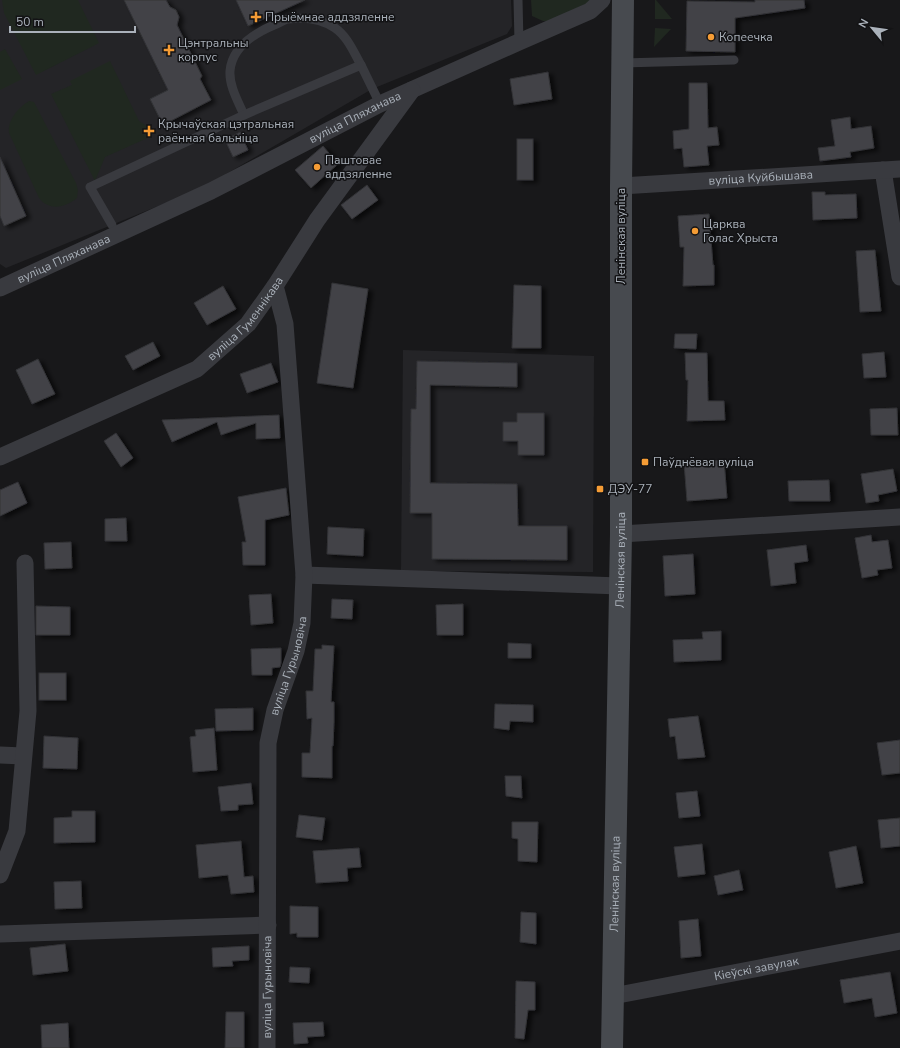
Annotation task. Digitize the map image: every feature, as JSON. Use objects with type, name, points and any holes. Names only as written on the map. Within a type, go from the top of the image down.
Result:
[{"type":"main road","name":"Ленінская вуліца","points":[[612,1048],[621,534],[621,186],[623,0]]},
{"type":"street","name":"вуліца Пляханава","points":[[1,286],[211,190],[414,88],[590,11],[602,0]]},
{"type":"street","name":"вуліца Гуменнікава","points":[[0,457],[197,369],[248,324],[275,286],[317,220],[414,88]]},
{"type":"street","name":"вуліца Куйбышава","points":[[621,186],[892,170]]},
{"type":"street","points":[[892,170],[900,276]]},
{"type":"street","name":"вуліца Гурыновіча","points":[[267,1048],[268,743],[275,710],[298,644],[302,623],[304,575],[285,324],[275,286]]},
{"type":"street","points":[[621,534],[900,517]]},
{"type":"street","points":[[0,875],[18,831],[23,756],[28,711],[25,563]]},
{"type":"street","points":[[304,575],[620,586]]},
{"type":"street","points":[[0,755],[23,756]]},
{"type":"street","points":[[0,934],[268,925]]},
{"type":"street","name":"Кіеўскі завулак","points":[[613,996],[900,941]]},
{"type":"lane","points":[[518,0],[519,42]]},
{"type":"lane","points":[[244,115],[231,83],[230,70],[235,56],[244,43],[262,30],[287,19],[321,20],[335,28],[345,37],[380,104]]},
{"type":"lane","points":[[622,63],[734,60]]},
{"type":"lane","points":[[112,225],[90,187],[244,115],[361,66]]},
{"type":"shaded area","name":"Крычаўская цэтральная раённая бальніца","points":[[0,0],[511,0],[512,26],[507,34],[372,89],[226,174],[227,178],[6,268],[0,264]]},
{"type":"shaded area","points":[[2,0],[78,0],[99,43],[36,75],[4,13]]},
{"type":"shaded area","points":[[531,0],[594,0],[550,21],[543,21],[532,16]]},
{"type":"shaded area","points":[[656,0],[672,19],[655,19]]},
{"type":"shaded area","points":[[655,28],[671,29],[654,47]]},
{"type":"shaded area","points":[[5,49],[22,79],[0,90],[0,52]]},
{"type":"shaded area","points":[[110,61],[139,121],[147,126],[152,136],[105,157],[95,181],[51,94],[72,85],[70,81]]},
{"type":"shaded area","points":[[29,101],[34,102],[76,183],[78,190],[77,198],[62,206],[57,207],[47,205],[39,198],[9,133],[10,123],[14,114]]},
{"type":"shaded area","name":"ДЭУ-77","points":[[403,350],[594,356],[593,572],[401,571]]},
{"type":"building","name":"Цэнтральны корпус","points":[[124,0],[166,0],[170,7],[176,10],[179,17],[177,25],[202,76],[200,79],[211,100],[163,125],[150,99],[168,90]]},
{"type":"building","name":"Прыёмнае аддзяленне","points":[[236,0],[305,0],[248,26]]},
{"type":"building","name":"Копеечка","points":[[755,0],[804,0],[805,8],[735,18],[735,52],[686,51],[687,1],[755,2]]},
{"type":"building","points":[[548,72],[552,99],[514,105],[510,79]]},
{"type":"building","points":[[689,83],[707,83],[708,128],[717,127],[719,145],[707,146],[709,165],[684,167],[682,148],[674,149],[673,131],[689,129]]},
{"type":"building","points":[[850,117],[851,129],[871,126],[874,148],[850,152],[851,157],[820,161],[818,148],[835,146],[831,120]]},
{"type":"building","points":[[240,132],[248,150],[233,157],[225,140]]},
{"type":"building","points":[[517,139],[533,139],[533,180],[517,180]]},
{"type":"building","name":"Паштовае аддзяленне","points":[[323,146],[338,164],[311,188],[295,170]]},
{"type":"building","points":[[0,157],[26,216],[4,226],[0,216]]},
{"type":"building","points":[[367,185],[378,200],[352,219],[341,205]]},
{"type":"building","points":[[812,192],[825,192],[825,195],[856,194],[857,218],[813,220]]},
{"type":"building","points":[[709,214],[714,265],[714,285],[683,286],[684,247],[680,247],[678,216]]},
{"type":"building","points":[[875,250],[881,311],[860,312],[856,251]]},
{"type":"building","points":[[332,283],[368,289],[353,388],[317,383]]},
{"type":"building","points":[[514,285],[541,286],[541,348],[512,348]]},
{"type":"building","points":[[223,286],[236,309],[207,325],[194,303]]},
{"type":"building","points":[[675,334],[697,334],[696,349],[674,348]]},
{"type":"building","points":[[153,342],[160,356],[133,370],[125,356]]},
{"type":"building","points":[[884,352],[886,377],[864,378],[862,354]]},
{"type":"building","points":[[685,353],[707,353],[708,401],[724,401],[725,420],[687,421],[688,380],[686,380]]},
{"type":"building","points":[[38,359],[55,394],[32,404],[16,370]]},
{"type":"building","points":[[417,361],[517,363],[517,387],[430,385],[430,483],[517,484],[518,526],[567,526],[567,560],[432,559],[432,513],[410,513],[411,409],[416,409]]},
{"type":"building","points":[[271,363],[278,382],[247,393],[240,374]]},
{"type":"building","points":[[897,408],[898,435],[871,435],[870,409]]},
{"type":"building","points":[[517,413],[544,413],[544,455],[518,455],[518,441],[503,441],[503,422],[517,422]]},
{"type":"building","points":[[279,415],[280,438],[256,439],[256,423],[221,435],[217,422],[172,442],[162,420]]},
{"type":"building","points":[[116,433],[133,458],[121,467],[104,441]]},
{"type":"building","points":[[724,460],[727,498],[687,501],[684,463]]},
{"type":"building","points":[[893,469],[897,491],[878,495],[879,501],[866,503],[861,474]]},
{"type":"building","points":[[829,480],[830,501],[789,501],[788,481]]},
{"type":"building","points":[[18,482],[27,503],[0,516],[0,490]]},
{"type":"building","points":[[286,488],[289,515],[265,520],[265,565],[243,565],[242,542],[246,542],[238,497]]},
{"type":"building","points":[[126,518],[127,541],[105,541],[105,519]]},
{"type":"building","points":[[328,527],[364,529],[363,556],[327,554]]},
{"type":"building","points":[[871,535],[872,542],[888,540],[892,568],[877,570],[878,575],[862,578],[855,538]]},
{"type":"building","points":[[71,542],[72,568],[45,569],[44,543]]},
{"type":"building","points":[[806,545],[808,561],[794,563],[796,583],[771,586],[767,550]]},
{"type":"building","points":[[693,554],[695,594],[665,596],[663,556]]},
{"type":"building","points":[[271,594],[273,623],[251,625],[249,595]]},
{"type":"building","points":[[332,599],[353,600],[352,619],[331,618]]},
{"type":"building","points":[[463,604],[463,635],[437,635],[436,605]]},
{"type":"building","points":[[36,606],[70,607],[70,635],[36,635]]},
{"type":"building","points":[[721,631],[721,660],[674,662],[673,640],[703,639],[702,632]]},
{"type":"building","points":[[508,643],[531,644],[531,658],[508,658]]},
{"type":"building","points":[[322,645],[334,646],[331,702],[334,702],[332,778],[302,777],[302,753],[310,753],[312,718],[307,719],[306,691],[313,691],[315,649],[322,649]]},
{"type":"building","points":[[281,648],[280,667],[272,668],[272,675],[252,675],[251,649]]},
{"type":"building","points":[[39,673],[66,673],[66,700],[39,700]]},
{"type":"building","points":[[495,704],[533,705],[533,722],[510,721],[509,730],[494,728]]},
{"type":"building","points":[[253,708],[253,730],[216,731],[215,709]]},
{"type":"building","points":[[698,716],[705,757],[678,759],[675,736],[670,737],[668,719]]},
{"type":"building","points":[[214,728],[217,770],[193,772],[190,737],[196,736],[195,730]]},
{"type":"building","points":[[44,736],[78,738],[77,769],[43,768]]},
{"type":"building","points":[[900,740],[900,773],[882,775],[877,743]]},
{"type":"building","points":[[505,776],[521,776],[522,798],[506,796]]},
{"type":"building","points":[[251,783],[253,804],[238,805],[238,810],[221,811],[218,787]]},
{"type":"building","points":[[697,791],[700,816],[679,818],[676,793]]},
{"type":"building","points":[[72,811],[95,811],[95,842],[54,843],[54,818],[72,817]]},
{"type":"building","points":[[299,815],[325,818],[322,840],[296,837]]},
{"type":"building","points":[[900,818],[900,846],[881,848],[878,820]]},
{"type":"building","points":[[512,822],[538,822],[537,862],[518,861],[518,839],[512,838]]},
{"type":"building","points":[[241,841],[244,877],[253,876],[254,892],[231,894],[228,875],[199,878],[196,845]]},
{"type":"building","points":[[702,844],[705,874],[678,877],[674,847]]},
{"type":"building","points":[[856,846],[863,883],[836,888],[829,852]]},
{"type":"building","points":[[359,848],[361,867],[347,868],[348,881],[316,883],[313,851]]},
{"type":"building","points":[[739,870],[743,890],[718,895],[714,876]]},
{"type":"building","points":[[81,881],[82,908],[55,909],[54,882]]},
{"type":"building","points":[[290,906],[318,907],[318,937],[297,937],[297,933],[290,934]]},
{"type":"building","points":[[521,912],[536,913],[536,944],[520,942]]},
{"type":"building","points":[[698,919],[701,956],[681,958],[679,921]]},
{"type":"building","points":[[65,944],[68,971],[33,975],[30,948]]},
{"type":"building","points":[[249,946],[249,960],[232,961],[233,966],[213,967],[212,948]]},
{"type":"building","points":[[290,967],[310,968],[309,983],[289,982]]},
{"type":"building","points":[[890,972],[897,1013],[875,1017],[872,998],[844,1003],[840,980]]},
{"type":"building","points":[[516,981],[535,982],[535,1010],[528,1010],[524,1039],[515,1038]]},
{"type":"building","points":[[226,1012],[244,1012],[244,1048],[225,1048]]},
{"type":"building","points":[[323,1022],[324,1036],[307,1037],[308,1043],[294,1044],[293,1023]]},
{"type":"building","points":[[68,1023],[69,1048],[42,1048],[41,1025]]},
{"type":"place","name":"Прыёмнае аддзяленне","points":[[256,17]]},
{"type":"place","name":"Копеечка","points":[[711,37]]},
{"type":"place","name":"Цэнтральны корпус","points":[[169,50]]},
{"type":"place","name":"Крычаўская цэтральная раённая бальніца","points":[[149,131]]},
{"type":"place","name":"Паштовае аддзяленне","points":[[317,167]]},
{"type":"place","name":"Царква Голас Хрыста","points":[[695,231]]},
{"type":"place","name":"Паўднёвая вуліца","points":[[645,462]]},
{"type":"place","name":"ДЭУ-77","points":[[600,489]]}]
